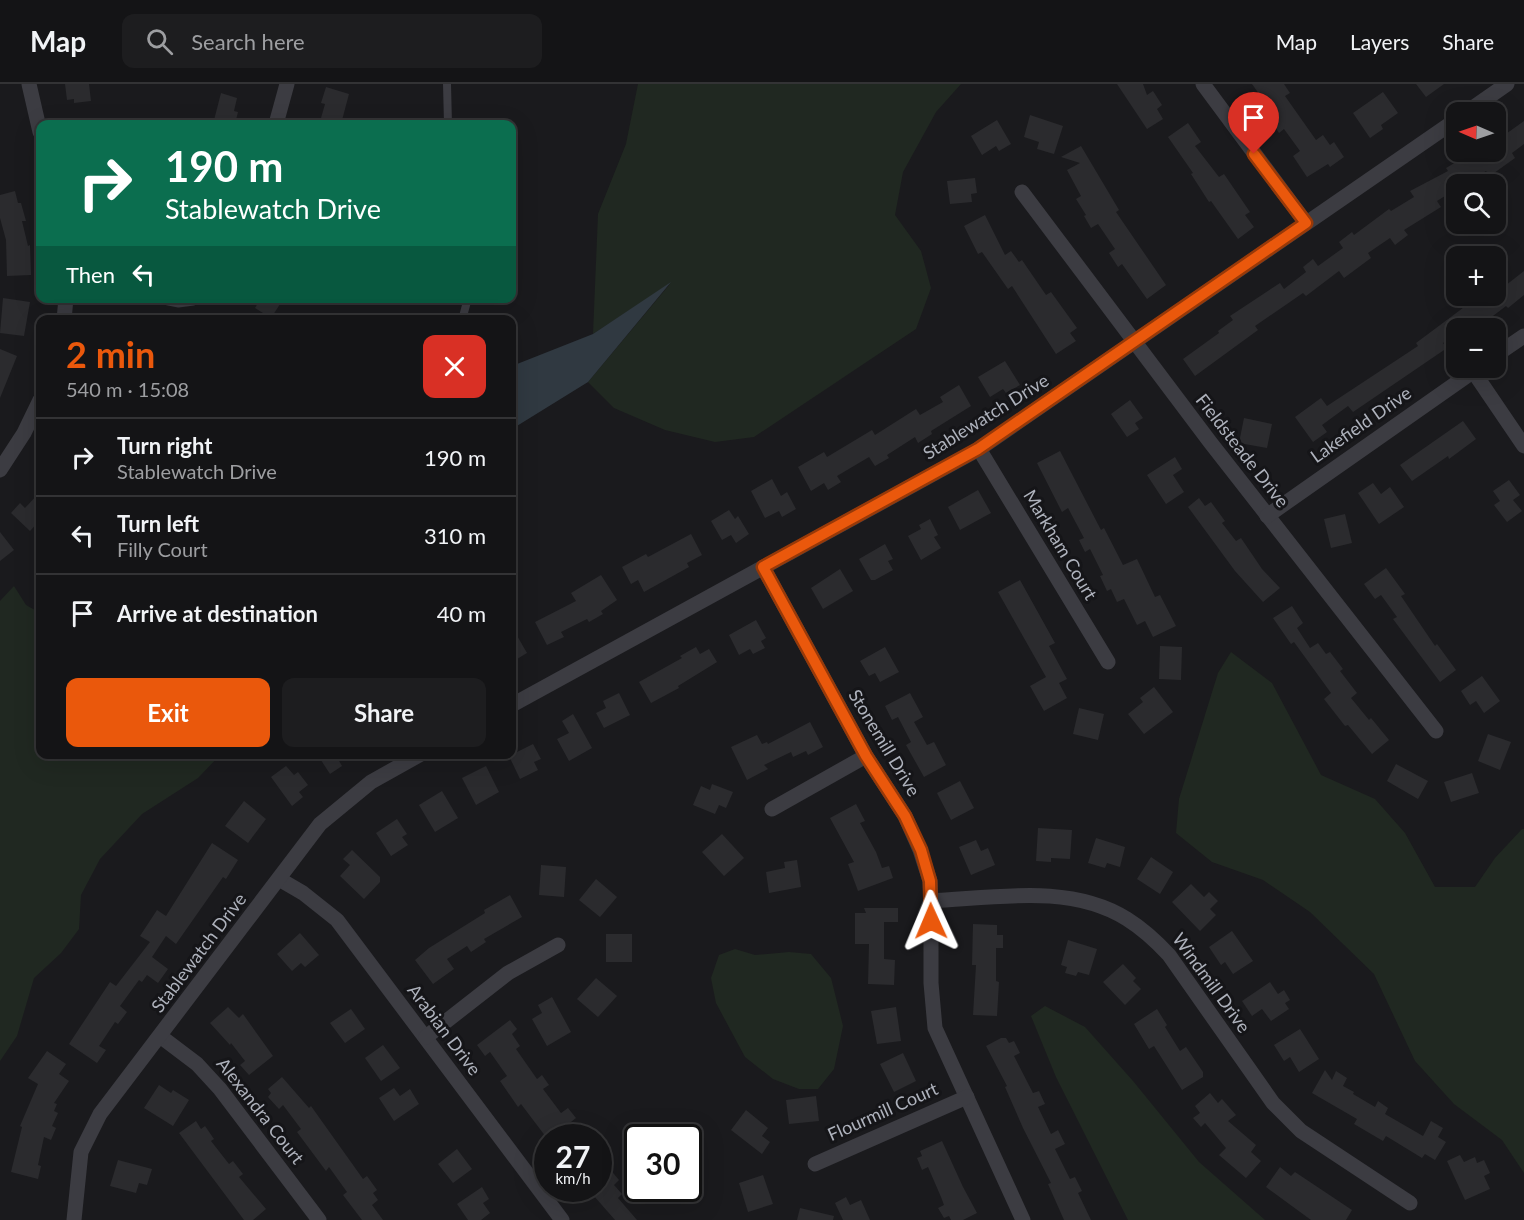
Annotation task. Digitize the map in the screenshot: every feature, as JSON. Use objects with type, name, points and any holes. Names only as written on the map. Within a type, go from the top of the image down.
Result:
[{"type":"street","points":[[29,84],[37,120]]},
{"type":"street","points":[[277,120],[287,84]]},
{"type":"street","points":[[1203,84],[1306,223]]},
{"type":"street","points":[[1481,102],[1507,84]]},
{"type":"street","name":"Stablewatch Drive","points":[[516,703],[978,449],[1446,127]]},
{"type":"street","name":"Fieldsteade Drive","points":[[1022,192],[1267,516],[1437,730]]},
{"type":"street","points":[[1506,349],[1524,336]]},
{"type":"street","name":"Lakefield Drive","points":[[1267,516],[1463,378]]},
{"type":"street","points":[[1482,378],[1524,446]]},
{"type":"street","points":[[0,470],[24,433],[36,408]]},
{"type":"street","name":"Markham Court","points":[[978,449],[1108,662]]},
{"type":"street","name":"Stonemill Drive","points":[[763,567],[866,756],[905,816],[921,850],[930,881],[931,983],[935,1028],[1023,1220]]},
{"type":"street","points":[[772,809],[866,756]]},
{"type":"street","name":"Stablewatch Drive","points":[[74,1220],[81,1152],[100,1114],[320,824],[371,782],[412,759]]},
{"type":"street","name":"Arabian Drive","points":[[279,879],[303,893],[337,920],[562,1220]]},
{"type":"street","name":"Windmill Drive","points":[[931,901],[1034,896],[1065,898],[1094,904],[1125,917],[1148,934],[1169,955],[1273,1103],[1301,1131],[1410,1203]]},
{"type":"street","points":[[426,1037],[508,973],[558,945]]},
{"type":"street","name":"Alexandra Court","points":[[160,1036],[197,1064],[220,1089],[319,1220]]},
{"type":"street","name":"Flourmill Court","points":[[815,1164],[967,1097]]},
{"type":"lane","points":[[447,84],[448,120]]},
{"type":"shaded area","points":[[638,84],[961,84],[936,112],[903,172],[895,215],[921,251],[931,288],[916,329],[754,437],[715,442],[665,430],[614,408],[588,382],[670,284],[593,334],[598,214],[626,144]]},
{"type":"shaded area","points":[[671,282],[588,382],[516,427],[516,364],[593,334]]},
{"type":"shaded area","points":[[14,586],[26,605],[36,611],[36,759],[216,759],[198,778],[142,814],[100,859],[81,895],[79,929],[61,953],[34,978],[17,1036],[0,1061],[0,601]]},
{"type":"shaded area","points":[[1231,652],[1272,683],[1321,775],[1375,799],[1405,833],[1435,887],[1475,887],[1495,858],[1524,829],[1524,1173],[1502,1140],[1454,1104],[1415,1061],[1374,974],[1310,912],[1263,880],[1212,862],[1176,833],[1179,799],[1218,673]]},
{"type":"shaded area","points":[[735,949],[755,955],[789,952],[811,954],[831,978],[843,1026],[834,1069],[818,1089],[799,1089],[773,1079],[745,1057],[716,1003],[711,978],[719,955]]},
{"type":"shaded area","points":[[1045,1006],[1085,1027],[1133,1081],[1199,1162],[1265,1220],[1128,1220],[1056,1077],[1031,1016]]},
{"type":"building","points":[[65,84],[89,84],[91,101],[74,103],[74,99],[67,100]]},
{"type":"building","points":[[1117,84],[1143,84],[1147,95],[1153,91],[1162,105],[1157,109],[1163,119],[1147,129]]},
{"type":"building","points":[[1252,84],[1284,84],[1290,93],[1285,96],[1316,140],[1323,135],[1330,145],[1334,142],[1344,157],[1330,167],[1328,164],[1307,177],[1293,156],[1300,151],[1284,129],[1279,133],[1255,97],[1259,94]]},
{"type":"building","points":[[1416,84],[1444,84],[1426,97]]},
{"type":"building","points":[[326,87],[349,94],[342,120],[321,118],[325,104],[321,103]]},
{"type":"building","points":[[1383,92],[1398,113],[1381,125],[1383,129],[1370,138],[1353,113]]},
{"type":"building","points":[[221,93],[237,98],[234,111],[238,112],[236,120],[214,120]]},
{"type":"building","points":[[1030,115],[1063,126],[1054,154],[1037,149],[1039,142],[1024,137]]},
{"type":"building","points":[[997,120],[1011,144],[999,151],[996,146],[982,155],[971,136]]},
{"type":"building","points":[[1524,121],[1524,144],[1512,153],[1515,158],[1493,174],[1486,171],[1481,174],[1446,174],[1446,195],[1437,201],[1441,207],[1404,230],[1408,235],[1395,245],[1390,238],[1368,253],[1371,258],[1344,278],[1339,271],[1306,296],[1303,293],[1255,326],[1258,330],[1195,376],[1183,359],[1219,333],[1218,331],[1233,320],[1230,316],[1280,283],[1284,289],[1306,272],[1303,267],[1313,259],[1318,266],[1343,248],[1339,242],[1352,232],[1354,235],[1389,209],[1391,211],[1414,197],[1410,191],[1448,171],[1446,168],[1456,162],[1506,162],[1506,134]]},
{"type":"building","points":[[1188,123],[1201,142],[1195,146],[1219,177],[1224,174],[1250,212],[1245,215],[1254,227],[1238,239],[1211,201],[1209,202],[1191,174],[1193,173],[1168,137]]},
{"type":"building","points":[[1081,146],[1119,210],[1116,212],[1166,285],[1147,299],[1122,264],[1118,267],[1109,253],[1115,249],[1098,224],[1091,228],[1076,199],[1081,196],[1067,170],[1080,163],[1061,157]]},
{"type":"building","points":[[975,178],[977,193],[971,194],[972,202],[950,204],[947,181]]},
{"type":"building","points":[[15,191],[26,221],[22,221],[28,246],[30,245],[31,275],[7,276],[6,240],[0,218],[0,195]]},
{"type":"building","points":[[985,215],[1005,255],[1011,251],[1019,262],[1022,260],[1046,295],[1051,292],[1077,328],[1070,333],[1076,341],[1056,354],[1012,286],[1008,289],[982,252],[978,254],[964,226]]},
{"type":"building","points":[[1524,271],[1524,295],[1508,308],[1506,306],[1506,285]]},
{"type":"building","points":[[3,298],[30,302],[24,336],[0,333]]},
{"type":"building","points":[[258,303],[281,303],[273,315],[266,315],[255,308]]},
{"type":"building","points":[[1466,306],[1506,306],[1490,318],[1480,316],[1477,318],[1450,318]]},
{"type":"building","points":[[1446,321],[1446,341],[1443,343],[1446,349],[1353,412],[1348,406],[1322,425],[1327,432],[1313,442],[1295,417],[1321,398],[1327,406],[1418,346],[1416,343]]},
{"type":"building","points":[[0,349],[17,356],[0,398]]},
{"type":"building","points":[[1005,361],[1020,385],[1006,393],[1003,389],[990,397],[978,377]]},
{"type":"building","points":[[959,385],[971,406],[931,431],[932,434],[918,443],[915,437],[887,455],[889,458],[875,466],[869,457],[837,476],[841,482],[828,490],[824,483],[811,491],[798,467],[824,452],[827,457],[872,430],[875,435],[916,409],[920,415],[943,402],[940,397]]},
{"type":"building","points":[[1130,400],[1143,418],[1135,423],[1139,429],[1127,437],[1111,414]]},
{"type":"building","points":[[1244,418],[1272,424],[1267,448],[1239,443]]},
{"type":"building","points":[[1463,421],[1476,439],[1449,459],[1448,456],[1412,481],[1400,465]]},
{"type":"building","points":[[1060,451],[1101,530],[1104,528],[1123,565],[1137,559],[1155,597],[1160,595],[1176,626],[1153,637],[1145,621],[1137,625],[1124,599],[1117,602],[1111,589],[1107,591],[1100,576],[1103,575],[1090,549],[1085,552],[1079,540],[1084,538],[1068,508],[1062,512],[1037,463]]},
{"type":"building","points":[[1175,457],[1182,469],[1173,475],[1184,492],[1166,504],[1147,475]]},
{"type":"building","points":[[772,479],[781,496],[787,492],[796,509],[782,517],[779,511],[765,518],[751,491]]},
{"type":"building","points":[[1509,480],[1520,495],[1513,500],[1522,511],[1507,522],[1494,505],[1500,501],[1493,491]]},
{"type":"building","points":[[1373,483],[1381,494],[1390,487],[1404,507],[1379,524],[1358,493]]},
{"type":"building","points":[[978,490],[991,513],[960,530],[948,507]]},
{"type":"building","points":[[36,496],[36,524],[30,531],[11,513],[20,503],[25,508]]},
{"type":"building","points":[[1199,498],[1205,506],[1211,502],[1225,521],[1222,523],[1236,541],[1241,538],[1262,569],[1280,588],[1263,602],[1235,571],[1188,507]]},
{"type":"building","points":[[729,510],[735,519],[738,516],[749,534],[736,543],[731,535],[722,540],[711,521]]},
{"type":"building","points":[[1345,514],[1352,543],[1331,548],[1324,519]]},
{"type":"building","points":[[930,519],[938,535],[934,537],[941,548],[921,560],[908,536],[921,529],[919,525]]},
{"type":"building","points":[[0,532],[14,550],[0,561]]},
{"type":"building","points":[[691,534],[702,555],[687,563],[689,567],[644,592],[638,580],[631,584],[622,567],[646,554],[648,557]]},
{"type":"building","points":[[885,544],[893,559],[888,561],[893,570],[871,580],[859,559]]},
{"type":"building","points":[[1386,568],[1405,594],[1401,596],[1435,646],[1437,644],[1456,670],[1440,682],[1393,619],[1397,617],[1381,595],[1375,599],[1364,584]]},
{"type":"building","points":[[840,569],[853,591],[823,609],[811,588]]},
{"type":"building","points":[[601,575],[617,600],[601,611],[603,614],[589,622],[587,619],[561,632],[564,637],[547,645],[535,622],[576,601],[571,593]]},
{"type":"building","points":[[1020,580],[1055,643],[1049,646],[1067,679],[1059,683],[1067,698],[1044,711],[1030,686],[1046,677],[998,592]]},
{"type":"building","points":[[1292,606],[1303,623],[1297,628],[1310,648],[1318,643],[1326,654],[1330,652],[1343,669],[1340,671],[1357,693],[1351,698],[1389,740],[1372,754],[1348,725],[1345,726],[1324,699],[1331,693],[1294,642],[1291,644],[1273,618]]},
{"type":"building","points":[[756,620],[766,638],[761,641],[765,648],[753,654],[750,649],[739,655],[729,635]]},
{"type":"building","points":[[516,634],[527,653],[516,660]]},
{"type":"building","points":[[1160,646],[1182,647],[1181,680],[1159,679]]},
{"type":"building","points":[[696,647],[700,654],[709,649],[717,662],[678,686],[679,688],[651,703],[639,682],[682,658],[680,656]]},
{"type":"building","points":[[885,647],[899,672],[880,682],[875,673],[869,676],[860,661]]},
{"type":"building","points":[[1482,676],[1500,701],[1484,713],[1476,701],[1470,705],[1461,691]]},
{"type":"building","points":[[1154,687],[1173,712],[1144,734],[1128,714],[1143,702],[1140,698]]},
{"type":"building","points":[[619,693],[630,715],[604,728],[596,713],[606,708],[603,701]]},
{"type":"building","points":[[910,693],[923,717],[914,722],[927,745],[934,742],[946,765],[924,777],[906,745],[911,742],[898,717],[892,720],[885,706]]},
{"type":"building","points":[[1079,708],[1104,714],[1098,740],[1073,734]]},
{"type":"building","points":[[573,714],[592,748],[569,761],[557,739],[569,733],[562,721]]},
{"type":"building","points":[[810,722],[823,747],[808,755],[806,751],[793,757],[791,752],[764,765],[768,769],[747,780],[731,747],[757,735],[762,744],[767,742],[768,744]]},
{"type":"building","points":[[1488,734],[1511,742],[1500,770],[1478,761]]},
{"type":"building","points":[[533,744],[541,759],[534,762],[538,770],[520,779],[510,759],[516,759],[516,752]]},
{"type":"building","points":[[320,759],[338,759],[342,766],[330,774]]},
{"type":"building","points":[[1396,764],[1428,781],[1418,799],[1387,781]]},
{"type":"building","points":[[286,766],[294,775],[298,772],[308,785],[299,792],[303,797],[292,806],[271,777]]},
{"type":"building","points":[[486,766],[499,792],[476,805],[462,778]]},
{"type":"building","points":[[1472,773],[1479,793],[1451,802],[1444,782]]},
{"type":"building","points":[[960,781],[974,808],[951,820],[937,793]]},
{"type":"building","points":[[712,784],[733,792],[726,808],[719,805],[715,814],[693,805],[701,786],[710,790]]},
{"type":"building","points":[[442,791],[458,818],[435,832],[419,805]]},
{"type":"building","points":[[244,801],[266,819],[248,843],[225,826]]},
{"type":"building","points":[[856,804],[865,821],[860,823],[882,868],[889,866],[893,878],[858,891],[848,864],[854,862],[830,818]]},
{"type":"building","points":[[397,819],[407,834],[402,837],[408,845],[391,856],[376,833]]},
{"type":"building","points":[[1038,828],[1072,830],[1070,859],[1051,858],[1051,862],[1036,861]]},
{"type":"building","points":[[722,834],[744,858],[724,876],[702,852]]},
{"type":"building","points":[[1096,838],[1125,847],[1120,867],[1107,863],[1105,868],[1088,863]]},
{"type":"building","points":[[976,840],[981,851],[988,848],[995,865],[971,875],[959,847]]},
{"type":"building","points":[[212,843],[238,860],[226,879],[223,877],[176,944],[166,936],[152,957],[168,969],[158,983],[147,975],[142,982],[139,980],[120,1006],[127,1012],[118,1024],[115,1022],[99,1046],[106,1050],[97,1063],[69,1044],[110,982],[116,986],[150,942],[140,936],[157,910],[166,916]]},
{"type":"building","points":[[352,850],[380,877],[380,882],[364,899],[340,876],[350,865],[343,859]]},
{"type":"building","points":[[1151,857],[1173,872],[1160,894],[1137,879]]},
{"type":"building","points":[[797,860],[801,887],[769,893],[766,872],[785,868],[784,862]]},
{"type":"building","points":[[541,865],[566,867],[564,897],[539,895]]},
{"type":"building","points":[[596,879],[617,897],[600,917],[579,900]]},
{"type":"building","points":[[1191,884],[1204,897],[1209,892],[1218,901],[1210,909],[1216,915],[1200,931],[1172,902]]},
{"type":"building","points":[[510,895],[522,917],[484,939],[486,942],[471,952],[467,946],[447,959],[454,969],[433,984],[415,960],[429,948],[485,913],[484,910]]},
{"type":"building","points":[[864,908],[898,908],[898,922],[884,922],[884,959],[895,960],[894,985],[868,984],[869,944],[855,944],[855,913],[866,913]]},
{"type":"building","points":[[973,924],[997,925],[997,935],[1003,935],[1003,948],[996,948],[996,981],[999,982],[997,1016],[973,1015],[976,965],[972,965]]},
{"type":"building","points":[[1232,931],[1253,961],[1233,974],[1225,962],[1221,965],[1209,947]]},
{"type":"building","points":[[300,933],[319,955],[305,967],[301,963],[292,971],[277,954]]},
{"type":"building","points":[[606,934],[632,934],[632,962],[606,962]]},
{"type":"building","points":[[1068,940],[1097,949],[1089,975],[1078,972],[1076,976],[1065,973],[1067,967],[1061,965]]},
{"type":"building","points":[[1123,964],[1136,978],[1133,981],[1141,989],[1125,1005],[1103,982]]},
{"type":"building","points":[[596,978],[617,996],[598,1017],[577,999]]},
{"type":"building","points":[[1270,982],[1278,994],[1284,990],[1290,1000],[1285,1003],[1289,1009],[1271,1021],[1262,1009],[1252,1016],[1242,1001]]},
{"type":"building","points":[[552,997],[571,1032],[547,1046],[532,1019],[542,1013],[538,1005]]},
{"type":"building","points":[[228,1007],[239,1018],[243,1014],[273,1056],[249,1075],[240,1065],[245,1061],[231,1043],[230,1045],[210,1023]]},
{"type":"building","points":[[896,1007],[901,1041],[877,1044],[871,1011]]},
{"type":"building","points":[[351,1009],[365,1029],[345,1043],[330,1023]]},
{"type":"building","points":[[1157,1009],[1180,1051],[1186,1047],[1203,1072],[1203,1077],[1182,1090],[1154,1046],[1149,1049],[1134,1024]]},
{"type":"building","points":[[510,1020],[517,1029],[512,1034],[520,1046],[516,1049],[537,1079],[542,1075],[549,1085],[543,1089],[561,1113],[568,1108],[576,1118],[568,1124],[536,1124],[521,1104],[518,1107],[500,1081],[507,1076],[490,1052],[485,1056],[477,1045]]},
{"type":"building","points":[[1300,1029],[1319,1059],[1299,1072],[1290,1057],[1284,1061],[1274,1045]]},
{"type":"building","points":[[1001,1038],[1006,1038],[1009,1043],[1014,1041],[1020,1053],[1014,1056],[1033,1093],[1039,1091],[1045,1104],[1038,1107],[1051,1134],[1058,1130],[1065,1144],[1055,1149],[1070,1179],[1075,1177],[1082,1191],[1078,1193],[1091,1220],[1064,1220],[1048,1184],[1051,1183],[1023,1128],[1005,1087],[1007,1086],[986,1046]]},
{"type":"building","points":[[383,1045],[400,1068],[381,1081],[365,1058]]},
{"type":"building","points":[[47,1051],[66,1064],[59,1074],[69,1081],[54,1103],[57,1104],[54,1111],[58,1113],[52,1126],[56,1128],[51,1140],[44,1137],[38,1165],[41,1166],[38,1179],[11,1172],[22,1127],[20,1126],[38,1084],[28,1078]]},
{"type":"building","points":[[903,1053],[916,1081],[894,1092],[880,1064]]},
{"type":"building","points":[[1325,1070],[1332,1080],[1336,1071],[1347,1078],[1343,1086],[1354,1092],[1353,1094],[1375,1107],[1378,1101],[1388,1108],[1385,1114],[1423,1136],[1431,1121],[1443,1128],[1438,1137],[1446,1142],[1435,1160],[1425,1154],[1422,1158],[1386,1136],[1383,1141],[1354,1124],[1357,1119],[1312,1093]]},
{"type":"building","points":[[282,1077],[309,1108],[311,1106],[363,1179],[367,1176],[377,1190],[373,1193],[378,1200],[372,1205],[383,1220],[362,1220],[343,1195],[347,1192],[329,1167],[326,1171],[297,1132],[301,1129],[283,1105],[279,1109],[268,1097],[271,1093],[268,1089]]},
{"type":"building","points":[[159,1085],[189,1100],[173,1126],[144,1108]]},
{"type":"building","points":[[394,1088],[400,1096],[410,1089],[419,1104],[394,1121],[379,1098]]},
{"type":"building","points":[[1210,1093],[1218,1103],[1222,1099],[1236,1115],[1228,1121],[1256,1145],[1251,1152],[1261,1161],[1246,1178],[1219,1155],[1226,1148],[1205,1123],[1201,1127],[1193,1118],[1200,1113],[1195,1106]]},
{"type":"building","points":[[816,1096],[819,1121],[789,1124],[786,1100]]},
{"type":"building","points":[[746,1110],[768,1128],[762,1136],[770,1142],[762,1154],[731,1130]]},
{"type":"building","points":[[196,1121],[201,1129],[205,1126],[214,1139],[211,1141],[229,1164],[233,1161],[243,1174],[239,1177],[266,1209],[253,1220],[244,1220],[179,1133]]},
{"type":"building","points":[[942,1141],[977,1213],[963,1220],[951,1220],[949,1216],[944,1218],[938,1208],[944,1205],[928,1167],[922,1170],[917,1158],[922,1156],[920,1151]]},
{"type":"building","points":[[457,1149],[472,1169],[453,1183],[438,1164]]},
{"type":"building","points":[[1460,1155],[1464,1162],[1475,1157],[1477,1163],[1484,1160],[1490,1173],[1484,1176],[1490,1189],[1465,1200],[1447,1161]]},
{"type":"building","points":[[118,1160],[152,1169],[147,1185],[139,1183],[136,1193],[110,1186]]},
{"type":"building","points":[[1280,1167],[1291,1176],[1295,1172],[1352,1210],[1346,1220],[1311,1220],[1266,1187]]},
{"type":"building","points":[[612,1172],[619,1180],[614,1185],[622,1194],[618,1198],[637,1220],[615,1220],[599,1202],[612,1202]]},
{"type":"building","points":[[763,1175],[773,1204],[748,1212],[739,1183]]},
{"type":"building","points":[[482,1187],[489,1199],[483,1203],[490,1213],[481,1220],[468,1220],[457,1204]]},
{"type":"building","points":[[846,1197],[850,1205],[861,1200],[870,1220],[843,1220],[835,1203]]},
{"type":"building","points":[[800,1208],[834,1216],[833,1220],[797,1220]]},
{"type":"route","points":[[931,921],[930,881],[921,850],[905,816],[866,756],[763,567],[978,449],[1306,223],[1254,154]]}]
